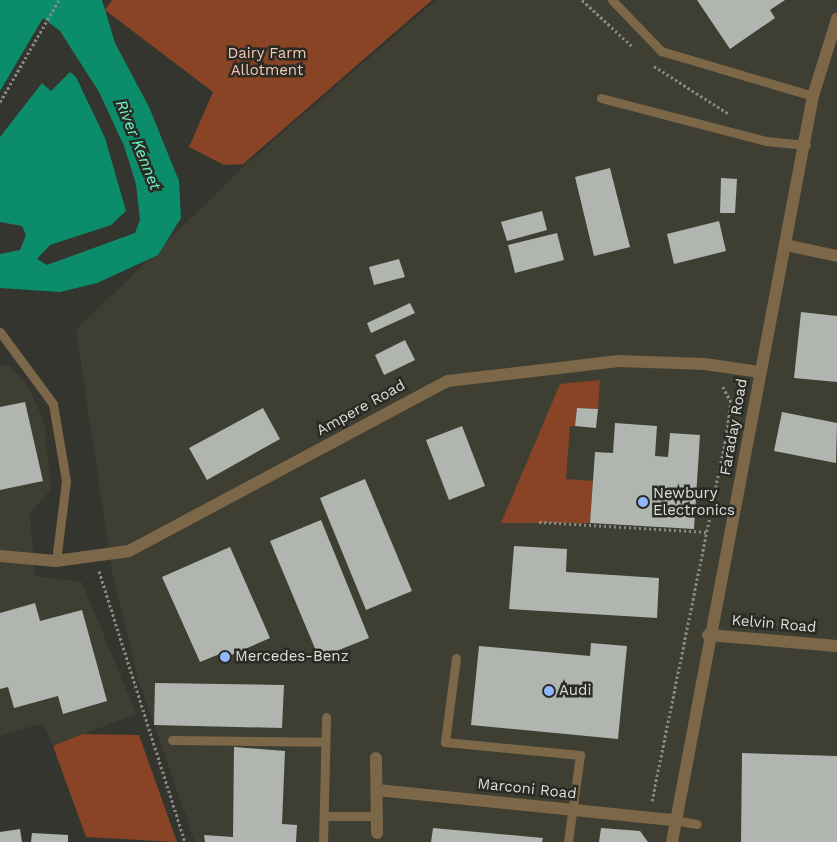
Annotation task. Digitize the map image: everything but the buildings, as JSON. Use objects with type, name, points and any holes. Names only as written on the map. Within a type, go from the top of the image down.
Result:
[{"type":"street","name":"Faraday Road","points":[[672,842],[674,820],[708,635],[806,145],[813,96],[837,19]]},
{"type":"street","points":[[786,245],[837,256]]},
{"type":"street","name":"Ampere Road","points":[[0,556],[56,561],[129,551],[448,381],[619,361],[704,364],[760,372]]},
{"type":"street","name":"Kelvin Road","points":[[708,635],[837,646]]},
{"type":"street","points":[[376,758],[377,838]]},
{"type":"street","name":"Marconi Road","points":[[377,790],[674,820]]},
{"type":"lane","points":[[612,0],[661,50],[813,96]]},
{"type":"lane","points":[[601,98],[766,141],[806,145]]},
{"type":"lane","points":[[0,332],[53,404],[66,481],[56,561]]},
{"type":"lane","points":[[456,658],[445,742],[580,755],[568,842]]},
{"type":"lane","points":[[323,842],[326,717]]},
{"type":"lane","points":[[172,740],[326,742]]},
{"type":"lane","points":[[324,816],[377,816]]},
{"type":"lane","points":[[674,820],[697,824]]},
{"type":"path","points":[[0,102],[59,0]]},
{"type":"path","points":[[582,0],[635,49]]},
{"type":"path","points":[[649,62],[736,120]]},
{"type":"path","points":[[651,818],[731,402],[722,385],[715,381]]},
{"type":"path","points":[[539,522],[706,532]]},
{"type":"path","points":[[94,556],[185,842]]},
{"type":"shaded area","points":[[436,0],[837,0],[837,842],[195,842],[139,682],[113,576],[76,330],[245,165]]},
{"type":"shaded area","points":[[8,364],[26,382],[44,421],[51,489],[30,514],[35,576],[82,582],[136,714],[53,746],[43,723],[0,736],[0,366]]},
{"type":"green space","name":"Dairy Farm Allotment","points":[[112,0],[432,0],[243,164],[224,165],[189,147],[213,92],[105,10]]},
{"type":"green space","points":[[600,380],[598,409],[577,408],[575,426],[570,426],[566,479],[593,481],[590,523],[501,523],[560,384]]},
{"type":"green space","points":[[83,734],[139,735],[177,842],[86,837],[53,746]]},
{"type":"water","name":"River Kennet","points":[[0,0],[102,0],[115,43],[149,107],[179,181],[181,218],[158,255],[97,283],[60,292],[0,288],[0,254],[20,250],[26,235],[22,226],[0,222],[0,137],[42,83],[51,91],[70,72],[76,77],[105,138],[126,211],[111,225],[50,245],[37,259],[47,265],[135,233],[140,220],[136,184],[124,146],[99,92],[60,31],[43,18],[0,91]]},
{"type":"place","name":"Newbury Electronics","points":[[643,502]]},
{"type":"place","name":"Mercedes-Benz","points":[[225,657]]},
{"type":"place","name":"Audi","points":[[549,691]]}]
